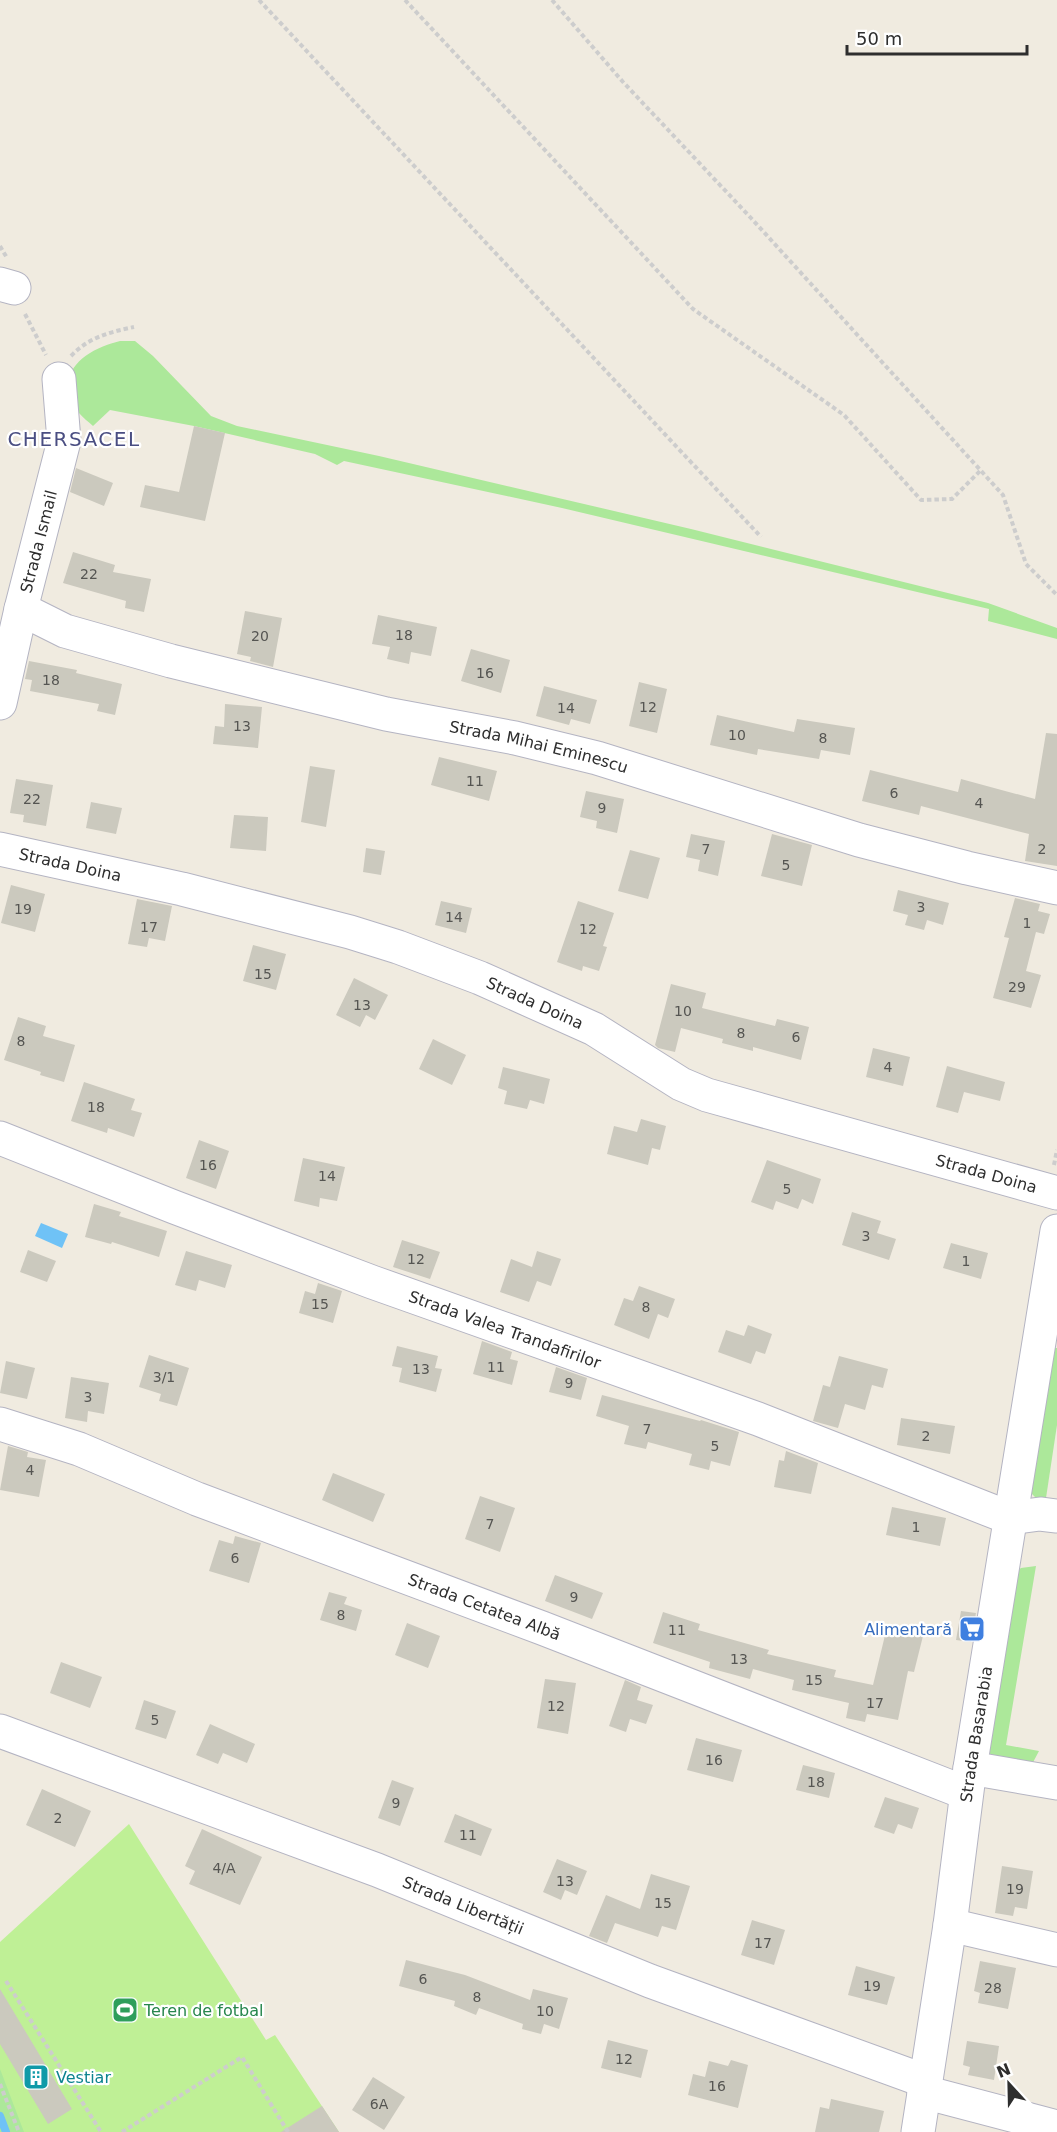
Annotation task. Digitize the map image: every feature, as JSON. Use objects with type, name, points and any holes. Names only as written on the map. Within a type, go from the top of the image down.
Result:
[{"type":"street","name":"Strada Ismail","points":[[0,703],[21,609],[64,441],[64,418],[59,379]]},
{"type":"street","name":"Strada Mihai Eminescu","points":[[21,609],[65,631],[171,661],[387,714],[515,738],[597,758],[859,840],[1057,888]]},
{"type":"street","name":"Strada Doina","points":[[0,849],[182,889],[369,938],[480,978],[594,1029],[681,1084],[707,1095],[1057,1193]]},
{"type":"street","name":"Strada Valea Trandafirilor","points":[[0,1138],[361,1278],[758,1419],[1010,1518]]},
{"type":"street","name":"Strada Basarabia","points":[[918,2132],[950,1925],[968,1781],[1055,1252]]},
{"type":"street","name":"Strada Cetatea Albă","points":[[0,1424],[79,1449],[197,1499],[531,1624],[968,1781],[1057,1783]]},
{"type":"street","points":[[1010,1518],[1040,1514],[1057,1516]]},
{"type":"street","name":"Strada Libertății","points":[[0,1731],[377,1870],[650,1981],[924,2086],[1057,2127]]},
{"type":"street","points":[[950,1925],[1057,1950]]},
{"type":"path","points":[[259,0],[761,537]]},
{"type":"path","points":[[405,0],[693,309],[844,415],[921,500],[952,498],[980,471]]},
{"type":"path","points":[[552,0],[623,82],[751,218],[1003,495],[1026,564],[1057,595]]},
{"type":"path","points":[[59,379],[64,363],[81,345],[105,333],[134,327]]},
{"type":"path","points":[[6,1981],[101,2132]]},
{"type":"path","points":[[122,2132],[242,2057],[288,2132]]},
{"type":"path","points":[[0,2084],[19,2132]]},
{"type":"green space","points":[[120,341],[135,341],[153,356],[211,416],[237,426],[379,456],[691,529],[988,603],[1057,628],[1057,639],[988,621],[989,609],[562,508],[344,461],[337,465],[315,454],[194,426],[110,410],[93,426],[76,409],[73,401],[69,389],[73,368],[80,360],[99,348]]},
{"type":"green space","points":[[1052,1348],[1057,1348],[1057,1425],[1046,1498],[1037,1499],[1028,1490]]},
{"type":"green space","points":[[1036,1566],[1006,1745],[1039,1751],[1030,1768],[988,1756],[1016,1572],[1021,1568]]},
{"type":"green space","points":[[129,1824],[266,2040],[275,2035],[339,2132],[24,2132],[0,2069],[0,1942]]},
{"type":"green space","points":[[0,2044],[86,2132],[0,2132]]},
{"type":"water","points":[[41,1223],[68,1234],[62,1248],[35,1236]]},
{"type":"building","points":[[194,426],[225,433],[205,521],[140,507],[145,485],[179,492]]},
{"type":"building","points":[[76,468],[113,483],[104,506],[70,492]]},
{"type":"building","points":[[73,552],[115,565],[113,572],[151,579],[144,612],[125,608],[126,601],[63,583]]},
{"type":"building","points":[[245,611],[282,618],[273,667],[250,661],[251,657],[237,654]]},
{"type":"building","points":[[378,615],[437,627],[431,656],[411,652],[409,664],[387,659],[390,647],[372,644]]},
{"type":"building","points":[[471,649],[510,660],[501,693],[461,681]]},
{"type":"building","points":[[29,661],[77,670],[76,673],[122,684],[115,715],[97,711],[99,704],[30,691],[32,680],[25,679]]},
{"type":"building","points":[[639,682],[667,689],[657,733],[629,726]]},
{"type":"building","points":[[544,686],[597,700],[590,724],[571,719],[569,725],[536,716]]},
{"type":"building","points":[[225,704],[262,707],[258,748],[213,744],[215,726],[224,727]]},
{"type":"building","points":[[717,715],[794,732],[797,719],[855,728],[850,755],[821,750],[819,759],[758,749],[757,755],[710,745]]},
{"type":"building","points":[[1046,733],[1057,734],[1057,866],[1025,861],[1029,834],[921,806],[919,815],[862,801],[870,770],[958,792],[961,779],[1035,799]]},
{"type":"building","points":[[439,757],[497,771],[489,801],[431,785]]},
{"type":"building","points":[[310,766],[335,770],[326,827],[301,822]]},
{"type":"building","points":[[16,779],[53,785],[46,826],[23,822],[24,815],[10,813]]},
{"type":"building","points":[[586,791],[624,799],[617,833],[596,828],[597,821],[580,817]]},
{"type":"building","points":[[91,802],[122,808],[116,834],[86,828]]},
{"type":"building","points":[[234,815],[268,817],[266,851],[230,848]]},
{"type":"building","points":[[691,834],[725,841],[718,876],[698,871],[700,860],[686,857]]},
{"type":"building","points":[[772,834],[812,845],[802,886],[761,876]]},
{"type":"building","points":[[366,848],[385,851],[381,875],[363,872]]},
{"type":"building","points":[[630,850],[660,858],[648,899],[618,891]]},
{"type":"building","points":[[11,885],[45,894],[35,932],[1,923]]},
{"type":"building","points":[[898,890],[949,903],[943,925],[927,920],[924,930],[905,925],[908,915],[893,911]]},
{"type":"building","points":[[1015,898],[1040,904],[1038,911],[1050,914],[1044,934],[1036,932],[1026,971],[1041,975],[1031,1008],[993,998],[1009,938],[1004,937]]},
{"type":"building","points":[[137,899],[172,906],[165,941],[149,938],[147,947],[128,944]]},
{"type":"building","points":[[441,901],[472,908],[466,933],[435,925]]},
{"type":"building","points":[[578,901],[614,913],[603,946],[607,947],[599,971],[583,966],[582,971],[557,962]]},
{"type":"building","points":[[253,945],[286,954],[276,990],[243,981]]},
{"type":"building","points":[[354,978],[388,995],[375,1020],[366,1015],[360,1027],[336,1015]]},
{"type":"building","points":[[671,984],[706,993],[702,1008],[775,1026],[777,1019],[809,1027],[801,1060],[753,1047],[753,1051],[722,1043],[723,1039],[681,1028],[675,1052],[658,1048],[655,1045]]},
{"type":"building","points":[[18,1017],[46,1026],[43,1036],[75,1045],[64,1082],[4,1060]]},
{"type":"building","points":[[433,1039],[466,1055],[452,1085],[419,1069]]},
{"type":"building","points":[[873,1048],[910,1057],[903,1086],[866,1077]]},
{"type":"building","points":[[947,1066],[1005,1082],[1000,1101],[964,1092],[958,1113],[936,1107]]},
{"type":"building","points":[[503,1067],[550,1079],[544,1104],[530,1100],[527,1109],[504,1104],[507,1091],[498,1088]]},
{"type":"building","points":[[84,1082],[135,1099],[131,1110],[142,1113],[134,1137],[108,1128],[107,1133],[71,1121]]},
{"type":"building","points":[[641,1119],[666,1126],[660,1150],[652,1148],[648,1165],[607,1154],[614,1126],[637,1132]]},
{"type":"building","points":[[199,1140],[229,1151],[216,1189],[186,1178]]},
{"type":"building","points":[[303,1158],[345,1167],[337,1201],[320,1198],[319,1207],[294,1201]]},
{"type":"building","points":[[767,1160],[821,1179],[813,1204],[802,1199],[798,1209],[776,1201],[773,1210],[751,1202]]},
{"type":"building","points":[[94,1204],[121,1212],[119,1216],[167,1231],[159,1257],[112,1242],[111,1244],[85,1237]]},
{"type":"building","points":[[852,1212],[881,1221],[877,1233],[896,1239],[889,1260],[842,1245]]},
{"type":"building","points":[[402,1240],[440,1252],[430,1279],[393,1267]]},
{"type":"building","points":[[951,1243],[988,1253],[981,1279],[943,1268]]},
{"type":"building","points":[[28,1250],[56,1261],[47,1282],[20,1272]]},
{"type":"building","points":[[186,1251],[232,1265],[225,1288],[199,1280],[196,1291],[175,1285]]},
{"type":"building","points":[[537,1251],[561,1259],[551,1286],[537,1281],[529,1302],[500,1292],[511,1259],[532,1267]]},
{"type":"building","points":[[318,1283],[342,1291],[333,1323],[299,1313],[305,1291],[315,1294]]},
{"type":"building","points":[[639,1286],[675,1299],[668,1318],[658,1314],[649,1339],[614,1325],[624,1298],[633,1301]]},
{"type":"building","points":[[748,1325],[772,1334],[765,1354],[756,1351],[751,1364],[718,1352],[726,1330],[744,1336]]},
{"type":"building","points":[[482,1341],[512,1352],[510,1359],[518,1361],[512,1385],[473,1374]]},
{"type":"building","points":[[397,1346],[438,1356],[435,1368],[442,1369],[436,1392],[399,1382],[402,1368],[392,1366]]},
{"type":"building","points":[[149,1355],[189,1368],[177,1406],[159,1401],[161,1394],[139,1387]]},
{"type":"building","points":[[839,1356],[888,1369],[883,1388],[872,1385],[865,1410],[845,1404],[838,1428],[813,1421],[823,1385],[830,1387]]},
{"type":"building","points":[[6,1361],[35,1368],[27,1399],[0,1393]]},
{"type":"building","points":[[556,1367],[587,1378],[581,1400],[549,1392]]},
{"type":"building","points":[[71,1377],[109,1383],[104,1414],[88,1411],[87,1422],[65,1418]]},
{"type":"building","points":[[602,1395],[739,1432],[730,1466],[711,1461],[709,1470],[689,1465],[692,1454],[648,1442],[646,1449],[624,1444],[629,1426],[596,1416]]},
{"type":"building","points":[[901,1418],[955,1426],[950,1454],[897,1445]]},
{"type":"building","points":[[8,1446],[28,1452],[27,1457],[46,1460],[39,1497],[0,1490]]},
{"type":"building","points":[[786,1451],[818,1463],[811,1494],[774,1487],[779,1460],[784,1461]]},
{"type":"building","points":[[333,1473],[385,1494],[373,1522],[322,1500]]},
{"type":"building","points":[[480,1496],[515,1508],[500,1552],[465,1539]]},
{"type":"building","points":[[892,1507],[946,1518],[940,1546],[886,1535]]},
{"type":"building","points":[[235,1536],[261,1543],[249,1583],[209,1571],[219,1540],[233,1544]]},
{"type":"building","points":[[555,1575],[603,1593],[592,1619],[545,1601]]},
{"type":"building","points":[[329,1592],[347,1597],[344,1604],[362,1610],[356,1631],[320,1620]]},
{"type":"building","points":[[961,1611],[976,1613],[971,1642],[956,1640]]},
{"type":"building","points":[[663,1612],[700,1624],[698,1630],[769,1650],[767,1654],[836,1670],[834,1677],[873,1685],[887,1627],[923,1636],[914,1672],[908,1671],[898,1720],[867,1714],[865,1722],[846,1718],[849,1703],[792,1690],[794,1680],[753,1669],[750,1679],[709,1668],[710,1662],[653,1643]]},
{"type":"building","points":[[407,1623],[440,1636],[428,1668],[395,1655]]},
{"type":"building","points":[[61,1662],[102,1677],[90,1708],[50,1693]]},
{"type":"building","points":[[545,1679],[576,1683],[568,1734],[537,1728]]},
{"type":"building","points":[[625,1680],[641,1687],[637,1700],[653,1705],[646,1724],[630,1719],[626,1732],[609,1726]]},
{"type":"building","points":[[144,1700],[176,1711],[166,1739],[135,1729]]},
{"type":"building","points":[[210,1724],[255,1744],[247,1763],[223,1753],[218,1764],[196,1755]]},
{"type":"building","points":[[696,1738],[742,1750],[733,1782],[687,1770]]},
{"type":"building","points":[[803,1765],[835,1773],[829,1798],[796,1790]]},
{"type":"building","points":[[392,1780],[414,1788],[400,1826],[378,1818]]},
{"type":"building","points":[[42,1789],[91,1811],[75,1847],[26,1825]]},
{"type":"building","points":[[885,1797],[919,1808],[912,1829],[898,1824],[894,1834],[874,1827]]},
{"type":"building","points":[[455,1814],[492,1829],[481,1856],[444,1842]]},
{"type":"building","points":[[202,1829],[262,1857],[240,1905],[189,1884],[195,1871],[185,1866]]},
{"type":"building","points":[[557,1859],[587,1871],[577,1895],[565,1890],[561,1900],[543,1892]]},
{"type":"building","points":[[1002,1866],[1033,1871],[1027,1909],[1015,1907],[1013,1916],[995,1913]]},
{"type":"building","points":[[651,1874],[690,1886],[676,1930],[662,1926],[658,1937],[615,1923],[607,1943],[589,1936],[606,1895],[640,1909]]},
{"type":"building","points":[[752,1920],[785,1930],[774,1965],[741,1955]]},
{"type":"building","points":[[406,1960],[465,1975],[530,2000],[533,1989],[568,1998],[559,2029],[544,2024],[541,2034],[522,2029],[523,2024],[479,2008],[476,2015],[454,2006],[455,2001],[399,1986]]},
{"type":"building","points":[[980,1961],[1016,1968],[1008,2009],[978,2003],[980,1993],[974,1991]]},
{"type":"building","points":[[856,1966],[895,1977],[887,2005],[848,1995]]},
{"type":"building","name":"Vestiar","points":[[0,1989],[72,2109],[48,2124],[0,2044]]},
{"type":"building","points":[[608,2040],[648,2050],[641,2078],[601,2068]]},
{"type":"building","points":[[967,2041],[999,2046],[994,2080],[968,2075],[970,2067],[963,2065]]},
{"type":"building","points":[[731,2060],[748,2065],[738,2108],[688,2095],[693,2074],[705,2077],[709,2061],[728,2066]]},
{"type":"building","points":[[373,2077],[405,2097],[384,2130],[352,2110]]},
{"type":"building","points":[[831,2099],[884,2111],[879,2132],[815,2132],[820,2107],[829,2109]]},
{"type":"building","points":[[322,2106],[339,2132],[281,2132]]},
{"type":"waterway","points":[[0,2116],[6,2132]]},
{"type":"place","name":"Alimentară","points":[[972,1629]]},
{"type":"place","name":"Teren de fotbal","points":[[125,2010]]},
{"type":"place","name":"Vestiar","points":[[36,2077]]},
{"type":"district","name":"CHERSACEL","points":[[74,439]]}]
